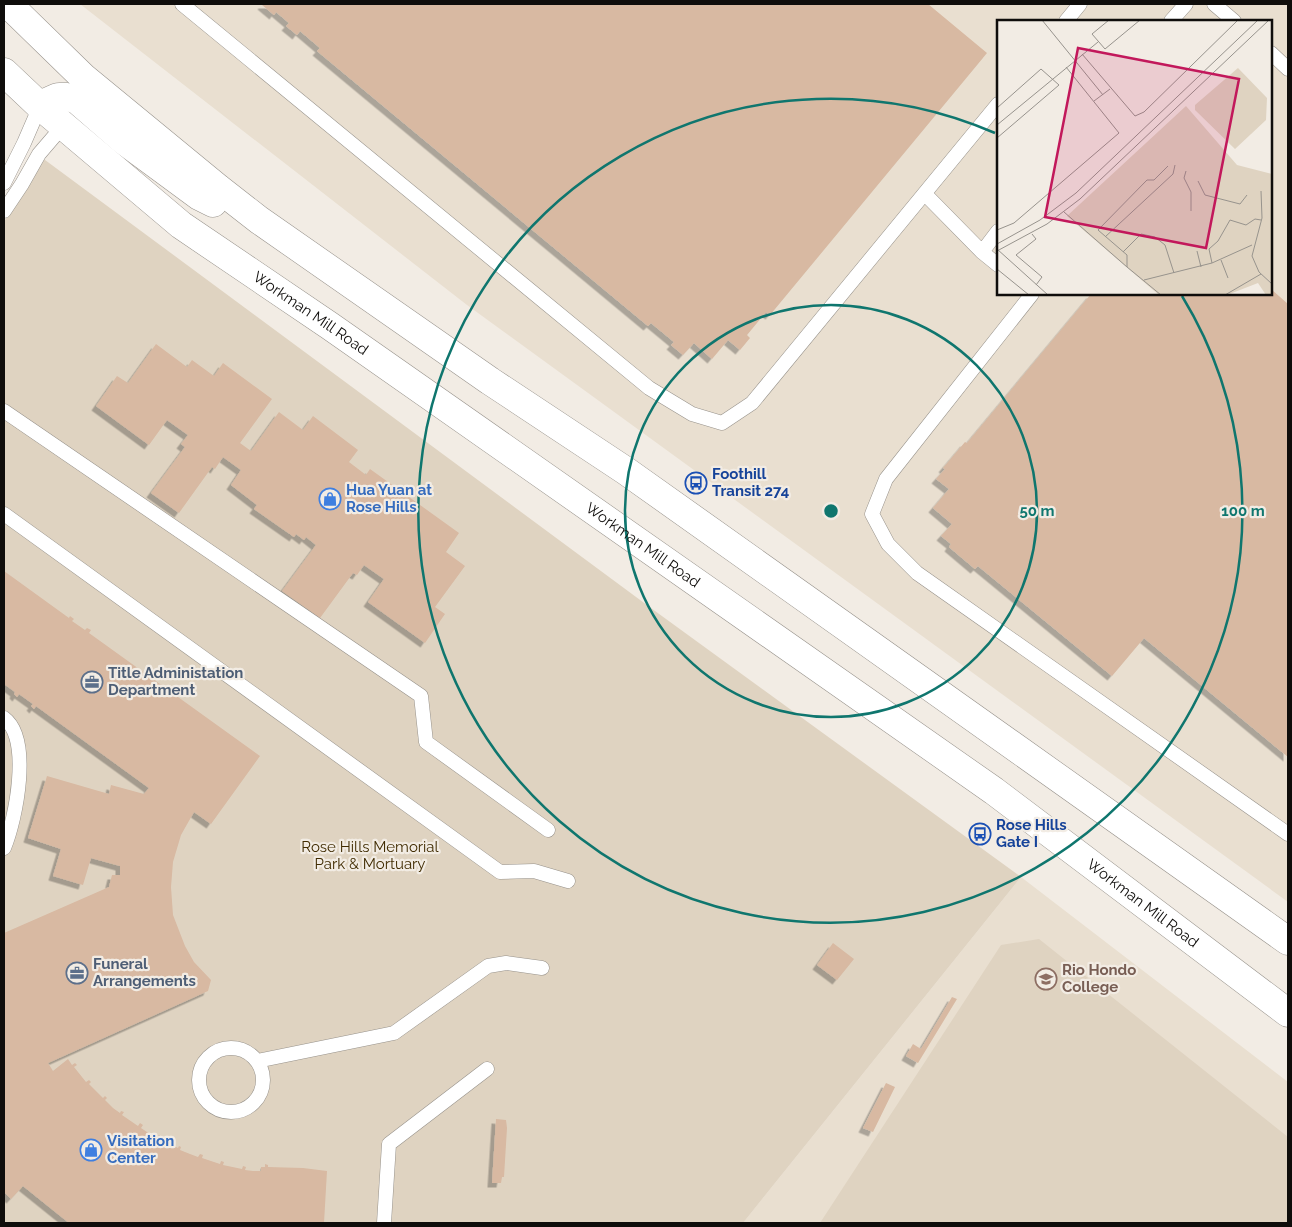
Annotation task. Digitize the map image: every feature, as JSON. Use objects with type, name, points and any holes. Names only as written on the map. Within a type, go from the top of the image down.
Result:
[{"type":"main road","points":[[8,4],[83,77],[259,220],[626,472],[1288,941]]},
{"type":"main road","name":"Workman Mill Road","points":[[4,72],[63,126],[181,225],[346,337],[994,791],[1288,1013]]},
{"type":"main road","points":[[40,106],[58,96],[68,96],[77,100],[123,140],[199,196],[227,210],[259,220]]},
{"type":"lane","points":[[182,4],[649,388],[692,414],[722,423],[752,403],[997,105]]},
{"type":"lane","points":[[1067,20],[1080,4]]},
{"type":"lane","points":[[1173,20],[1186,4]]},
{"type":"lane","points":[[1214,4],[1233,20]]},
{"type":"lane","points":[[1272,55],[1288,69]]},
{"type":"lane","points":[[4,183],[40,106]]},
{"type":"lane","points":[[4,211],[39,154],[63,126]]},
{"type":"lane","points":[[925,194],[982,252],[997,264]]},
{"type":"lane","points":[[982,252],[997,232]]},
{"type":"lane","points":[[1031,295],[886,479],[872,514],[888,544],[916,573],[1288,834]]},
{"type":"lane","points":[[4,411],[421,696],[426,742],[548,830]]},
{"type":"lane","points":[[4,514],[500,872],[534,871],[568,881]]},
{"type":"lane","points":[[4,718],[11,723],[17,743],[20,783],[10,832],[4,848]]},
{"type":"lane","points":[[257,1061],[394,1033],[488,966],[506,962],[542,968]]},
{"type":"lane","points":[[230,1048],[241,1049],[257,1061],[262,1071],[263,1082],[261,1093],[251,1106],[236,1113],[225,1113],[206,1102],[198,1082],[199,1072],[211,1054],[230,1048]]},
{"type":"lane","points":[[384,1223],[389,1144],[488,1069]]},
{"type":"shaded area","points":[[80,4],[1288,4],[1288,902],[467,305]]},
{"type":"shaded area","name":"Rio Hondo College","points":[[1021,877],[1288,1082],[1288,1223],[743,1223]]},
{"type":"green space","name":"Rose Hills Memorial Park & Mortuary","points":[[41,157],[655,611],[1021,877],[743,1223],[4,1223],[4,222]]},
{"type":"green space","name":"Rio Hondo College","points":[[1039,939],[1288,1137],[1288,1223],[820,1223],[1001,945]]},
{"type":"building","points":[[263,4],[928,4],[987,53],[770,315],[766,312],[747,335],[750,338],[740,350],[728,340],[712,359],[694,343],[683,355],[671,345],[674,342],[651,323],[648,326],[317,51],[320,48],[300,31],[297,35],[286,26],[289,23],[276,12],[274,15]]},
{"type":"building","points":[[1272,290],[1288,304],[1288,757],[1144,638],[1112,676],[978,566],[975,569],[949,547],[951,544],[941,536],[952,524],[933,508],[949,489],[936,479],[965,442],[967,443],[1090,295],[1272,295]]},
{"type":"building","name":"Hua Yuan at Rose Hills","points":[[156,344],[187,367],[192,360],[214,376],[223,363],[272,399],[240,443],[251,451],[279,412],[303,430],[313,416],[358,450],[349,462],[366,475],[370,469],[459,533],[446,552],[465,566],[435,607],[445,614],[425,643],[368,602],[384,579],[364,565],[357,575],[353,573],[320,618],[282,591],[316,545],[306,537],[304,540],[296,534],[294,537],[254,509],[257,505],[231,485],[241,470],[223,457],[215,469],[212,467],[179,513],[151,493],[185,447],[181,444],[188,435],[167,420],[149,445],[96,406],[117,376],[128,383]]},
{"type":"building","points":[[4,571],[69,618],[70,616],[74,619],[72,621],[85,630],[87,628],[91,630],[89,633],[260,756],[211,824],[194,812],[181,835],[173,862],[171,887],[173,915],[185,946],[194,962],[211,980],[208,991],[48,1063],[53,1071],[68,1059],[72,1065],[75,1063],[77,1065],[74,1067],[86,1082],[89,1080],[91,1082],[89,1084],[103,1098],[105,1096],[107,1098],[105,1100],[113,1108],[120,1113],[121,1111],[124,1112],[122,1115],[138,1126],[140,1123],[143,1125],[141,1128],[150,1134],[157,1138],[159,1135],[160,1139],[178,1148],[179,1146],[181,1147],[180,1150],[190,1154],[198,1157],[200,1154],[203,1155],[202,1158],[220,1164],[221,1161],[224,1162],[223,1165],[242,1169],[243,1166],[246,1167],[245,1170],[253,1171],[261,1171],[261,1167],[265,1167],[265,1164],[268,1167],[327,1171],[324,1223],[69,1223],[23,1186],[11,1199],[4,1192],[4,933],[109,887],[112,875],[120,875],[120,866],[91,858],[83,885],[53,876],[61,849],[28,838],[47,776],[109,794],[111,785],[144,794],[149,788],[36,706],[34,709],[31,706],[33,704],[19,694],[17,697],[14,694],[15,692],[4,684]]},
{"type":"building","points":[[833,943],[854,959],[837,980],[817,965]]},
{"type":"building","points":[[952,997],[957,999],[918,1063],[906,1056],[913,1044],[921,1049]]},
{"type":"building","points":[[886,1083],[895,1087],[873,1132],[863,1128]]},
{"type":"building","points":[[496,1119],[506,1120],[507,1128],[504,1177],[502,1177],[501,1183],[492,1183]]},
{"type":"place","name":"Foothill Transit 274","points":[[696,483]]},
{"type":"place","name":"Hua Yuan at Rose Hills","points":[[330,499]]},
{"type":"place","name":"Title Administation Department","points":[[92,682]]},
{"type":"place","name":"Rose Hills Gate I","points":[[980,834]]},
{"type":"place","name":"Funeral Arrangements","points":[[77,973]]},
{"type":"place","name":"Rio Hondo College","points":[[1046,979]]},
{"type":"place","name":"Visitation Center","points":[[91,1150]]}]
